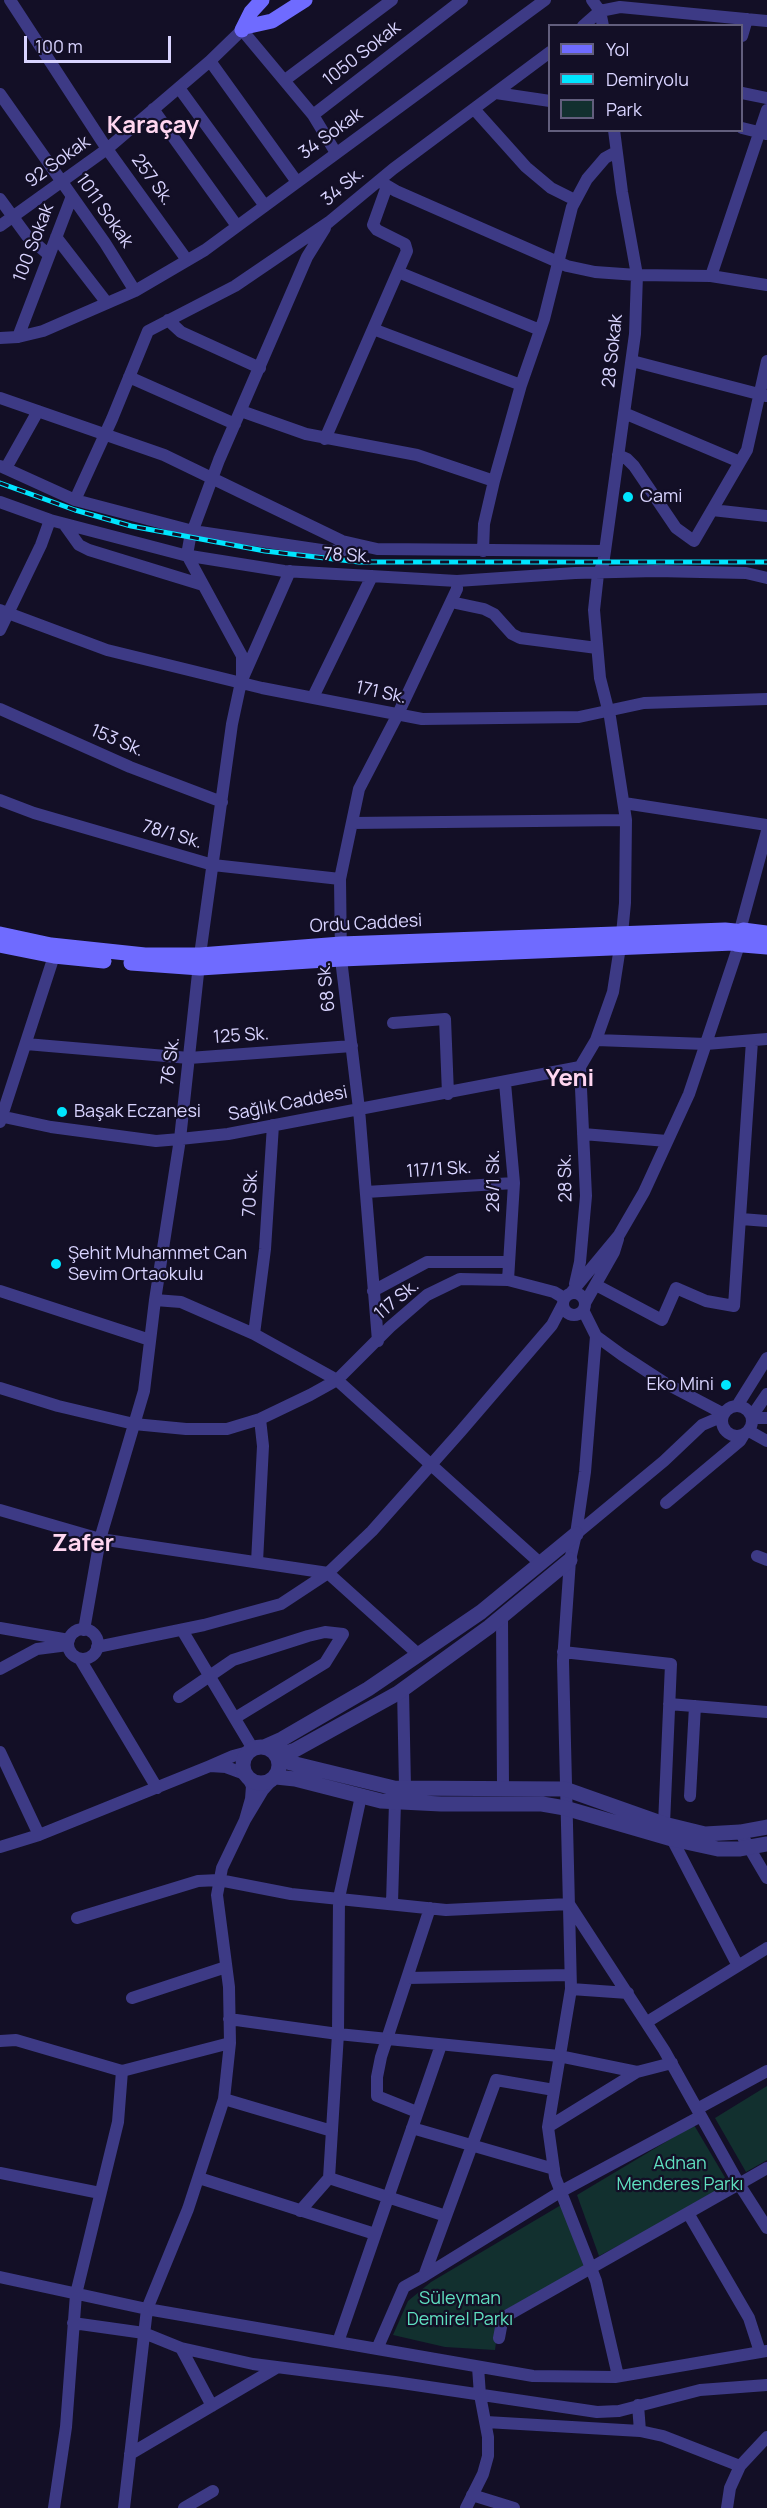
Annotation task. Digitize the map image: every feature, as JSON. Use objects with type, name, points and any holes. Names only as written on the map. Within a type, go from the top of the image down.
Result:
[{"type":"main road","points":[[244,28],[251,12],[262,0]]},
{"type":"main road","points":[[244,28],[272,21],[305,0]]},
{"type":"main road","name":"Ordu Caddesi","points":[[0,945],[54,956],[200,962],[341,951],[739,937],[767,933]]},
{"type":"main road","name":"Ordu Caddesi","points":[[0,934],[74,947],[200,962]]},
{"type":"main road","name":"Ordu Caddesi","points":[[739,937],[767,947]]},
{"type":"street","name":"257 Sk.","points":[[10,0],[107,149],[187,260]]},
{"type":"street","points":[[285,80],[392,0]]},
{"type":"street","name":"1050 Sokak","points":[[313,115],[462,0]]},
{"type":"street","name":"34 Sokak","points":[[0,338],[18,337],[44,331],[135,291],[187,260],[265,206],[544,0]]},
{"type":"street","points":[[592,0],[600,11],[603,24]]},
{"type":"street","points":[[585,24],[600,11],[620,7],[767,21]]},
{"type":"street","points":[[743,30],[747,19]]},
{"type":"street","name":"92 Sokak","points":[[0,226],[107,149],[210,61],[244,28]]},
{"type":"street","points":[[244,28],[313,115],[336,153]]},
{"type":"street","name":"34 Sk.","points":[[129,377],[148,331],[235,286],[329,222],[383,184],[474,109],[548,53]]},
{"type":"street","points":[[210,61],[297,182]]},
{"type":"street","points":[[179,88],[265,206]]},
{"type":"street","points":[[496,93],[548,101]]},
{"type":"street","points":[[743,93],[767,98]]},
{"type":"street","name":"1011 Sokak","points":[[0,94],[135,291]]},
{"type":"street","points":[[153,109],[237,226]]},
{"type":"street","points":[[474,109],[526,167],[551,188],[575,200]]},
{"type":"street","points":[[711,276],[763,133],[767,110]]},
{"type":"street","points":[[743,128],[763,133]]},
{"type":"street","name":"28 Sokak","points":[[580,1067],[596,1040],[613,992],[621,941],[626,820],[608,710],[600,678],[594,610],[598,574],[605,551],[636,334],[637,275],[615,152],[614,132]]},
{"type":"street","points":[[483,551],[484,524],[494,481],[521,385],[540,330],[575,200],[586,179],[605,158],[615,152]]},
{"type":"street","points":[[325,439],[407,251],[406,246],[372,225],[383,184],[558,262],[595,272],[711,276],[767,285]]},
{"type":"street","name":"100 Sokak","points":[[18,337],[72,196]]},
{"type":"street","points":[[0,199],[27,236],[49,255]]},
{"type":"street","points":[[241,682],[242,656],[187,555],[212,479],[240,411],[307,257],[329,222]]},
{"type":"street","points":[[56,237],[107,303]]},
{"type":"street","points":[[398,272],[540,330]]},
{"type":"street","points":[[168,320],[181,332],[260,368]]},
{"type":"street","points":[[373,329],[521,385]]},
{"type":"street","points":[[632,361],[764,395]]},
{"type":"street","points":[[618,454],[634,466],[676,528],[694,541],[747,450],[764,395],[767,361]]},
{"type":"street","points":[[75,500],[129,377],[235,424]]},
{"type":"street","points":[[0,398],[164,455],[342,541],[378,549]]},
{"type":"street","points":[[38,411],[3,467],[75,500],[193,531],[328,551],[378,549],[605,551]]},
{"type":"street","points":[[240,411],[325,439],[371,445],[417,455],[494,481]]},
{"type":"street","points":[[624,412],[740,462]]},
{"type":"street","points":[[0,502],[50,520],[41,545],[4,612],[0,630]]},
{"type":"street","points":[[712,510],[767,516]]},
{"type":"street","name":"78 Sk.","points":[[50,520],[187,555],[290,571],[457,581],[575,573],[656,572],[746,573],[767,578]]},
{"type":"street","points":[[64,524],[80,545],[88,550],[203,585]]},
{"type":"street","name":"76 Sk.","points":[[84,1630],[100,1539],[144,1391],[155,1300],[180,1139],[200,962],[232,724],[241,682],[290,571]]},
{"type":"street","points":[[313,697],[372,576]]},
{"type":"street","name":"68 Sk.","points":[[378,1341],[359,1109],[341,951],[340,879],[359,789],[397,716],[451,602],[457,589],[457,581]]},
{"type":"street","points":[[451,602],[484,609],[494,614],[512,634],[520,638],[597,648]]},
{"type":"street","name":"171 Sk.","points":[[4,612],[107,650],[241,682],[397,716],[422,719],[579,717],[645,703],[767,699]]},
{"type":"street","name":"153 Sk.","points":[[0,709],[130,767],[222,802]]},
{"type":"street","name":"78/1 Sk.","points":[[0,800],[34,813],[213,865],[340,879]]},
{"type":"street","points":[[624,803],[767,825]]},
{"type":"street","points":[[352,823],[626,820]]},
{"type":"street","points":[[573,1303],[619,1235],[644,1192],[688,1094],[739,937],[767,831]]},
{"type":"street","points":[[1,1118],[54,956]]},
{"type":"street","points":[[393,1023],[446,1019],[448,1094]]},
{"type":"street","points":[[596,1040],[706,1044],[767,1039]]},
{"type":"street","points":[[596,1285],[662,1320],[676,1288],[706,1301],[734,1306],[752,1041]]},
{"type":"street","name":"125 Sk.","points":[[26,1044],[189,1059],[352,1046]]},
{"type":"street","name":"Sağlık Caddesi","points":[[1,1118],[144,1140],[180,1139],[228,1134],[448,1094],[580,1067]]},
{"type":"street","name":"28 Sk.","points":[[573,1303],[580,1262],[586,1196],[580,1067]]},
{"type":"street","name":"28/1 Sk.","points":[[505,1083],[514,1183],[508,1280]]},
{"type":"street","name":"70 Sk.","points":[[254,1334],[266,1249],[273,1125]]},
{"type":"street","points":[[583,1134],[667,1141]]},
{"type":"street","name":"117/1 Sk.","points":[[366,1192],[514,1183]]},
{"type":"street","points":[[741,1219],[767,1221]]},
{"type":"street","points":[[80,1659],[89,1658],[97,1647],[182,1630],[281,1604],[328,1573],[372,1531],[552,1325],[573,1303],[596,1285],[614,1252],[619,1235]]},
{"type":"street","points":[[373,1291],[427,1262],[509,1262]]},
{"type":"street","name":"117 Sk.","points":[[0,1388],[58,1406],[134,1424],[186,1429],[227,1429],[260,1419],[336,1380],[390,1327],[427,1295],[460,1280],[508,1280],[554,1292],[573,1303],[594,1332],[665,1383],[723,1415]]},
{"type":"street","points":[[0,1291],[150,1340]]},
{"type":"street","points":[[155,1300],[182,1302],[254,1334],[336,1380],[540,1563]]},
{"type":"street","points":[[594,1332],[585,1472],[570,1560],[563,1652],[571,1989],[548,2127],[560,2192],[596,2281],[618,2376]]},
{"type":"street","points":[[737,1406],[767,1358]]},
{"type":"street","points":[[666,1503],[740,1441],[767,1394]]},
{"type":"street","points":[[245,1821],[252,1786],[243,1762],[264,1753],[282,1739],[368,1689],[481,1612],[664,1461],[702,1425],[723,1415],[729,1408],[737,1406],[745,1408],[749,1426],[767,1441]]},
{"type":"street","points":[[723,1415],[722,1424],[726,1431],[735,1437],[749,1426],[767,1418]]},
{"type":"street","points":[[257,1562],[263,1446],[260,1419]]},
{"type":"street","points":[[749,1426],[767,1429]]},
{"type":"street","points":[[0,1510],[100,1539],[328,1573],[433,1668]]},
{"type":"street","points":[[0,1846],[39,1835],[233,1756],[295,1750],[403,1689],[502,1616],[570,1560]]},
{"type":"street","points":[[502,1616],[503,1788]]},
{"type":"street","points":[[0,1628],[68,1642]]},
{"type":"street","points":[[0,1670],[38,1648],[68,1642],[75,1632],[84,1630],[93,1634],[97,1647]]},
{"type":"street","points":[[124,2508],[147,2309],[199,2178],[224,2099],[230,2043],[226,1967],[217,1895],[219,1880],[222,1868],[245,1821],[263,1790],[279,1771],[235,1718],[182,1630]]},
{"type":"street","points":[[179,1697],[233,1660],[325,1632],[343,1634],[325,1663],[235,1718]]},
{"type":"street","points":[[68,1642],[71,1654],[80,1659],[157,1788]]},
{"type":"street","points":[[563,1652],[670,1664],[664,1824]]},
{"type":"street","points":[[403,1689],[405,1787]]},
{"type":"street","points":[[669,1704],[767,1712]]},
{"type":"street","points":[[690,1796],[695,1706]]},
{"type":"street","points":[[0,1752],[39,1835]]},
{"type":"street","points":[[264,1753],[366,1782],[405,1787],[565,1789],[664,1824],[705,1834],[740,1832],[767,1827]]},
{"type":"street","points":[[210,1766],[226,1767],[259,1784],[273,1779],[295,1779],[394,1802],[542,1804],[565,1808],[672,1839],[718,1849],[749,1848],[767,1844]]},
{"type":"street","points":[[300,2211],[329,2178],[338,2034],[339,1898],[361,1796]]},
{"type":"street","points":[[392,1903],[394,1802]]},
{"type":"street","points":[[740,1832],[767,1878]]},
{"type":"street","points":[[672,1839],[738,1966]]},
{"type":"street","points":[[77,1918],[198,1881],[219,1880],[291,1894],[446,1910],[569,1904]]},
{"type":"street","points":[[569,1904],[647,2022],[739,2184],[767,2228]]},
{"type":"street","points":[[417,2112],[377,2096],[377,2077],[381,2057],[430,1908]]},
{"type":"street","points":[[647,2022],[767,1948]]},
{"type":"street","points":[[132,1998],[226,1967]]},
{"type":"street","points":[[407,1978],[570,1975]]},
{"type":"street","points":[[571,1989],[628,1994]]},
{"type":"street","points":[[229,2019],[338,2034],[560,2056],[637,2072]]},
{"type":"street","points":[[0,2041],[16,2040],[122,2071],[230,2043]]},
{"type":"street","points":[[338,2342],[441,2045]]},
{"type":"street","points":[[548,2127],[637,2072],[672,2063]]},
{"type":"street","points":[[54,2508],[66,2427],[76,2294],[118,2122],[122,2071]]},
{"type":"street","points":[[377,2349],[404,2287],[560,2192],[767,2071]]},
{"type":"street","points":[[424,2276],[496,2080],[554,2090]]},
{"type":"street","points":[[224,2099],[332,2131]]},
{"type":"street","points":[[412,2128],[471,2147],[554,2169]]},
{"type":"street","points":[[499,2338],[502,2322],[508,2315],[767,2168]]},
{"type":"street","points":[[0,2173],[100,2193]]},
{"type":"street","points":[[199,2178],[375,2234]]},
{"type":"street","points":[[329,2178],[446,2216]]},
{"type":"street","points":[[0,2277],[147,2309],[533,2376],[618,2376],[764,2352],[749,2318],[688,2213]]},
{"type":"street","points":[[74,2323],[144,2333],[181,2348],[276,2367],[597,2412],[619,2411],[700,2390],[767,2385]]},
{"type":"street","points":[[181,2348],[212,2406]]},
{"type":"street","points":[[130,2454],[276,2367]]},
{"type":"street","points":[[465,2508],[486,2465],[488,2446],[478,2367]]},
{"type":"street","points":[[638,2405],[640,2431]]},
{"type":"street","points":[[486,2422],[640,2431],[663,2436],[740,2466]]},
{"type":"street","points":[[727,2508],[730,2488],[740,2466],[767,2437]]},
{"type":"street","points":[[184,2508],[213,2491]]},
{"type":"street","points":[[472,2495],[514,2508]]},
{"type":"green space","points":[[767,2086],[767,2160],[746,2172],[715,2118]]},
{"type":"green space","name":"Adnan Menderes Parkı","points":[[694,2125],[730,2186],[599,2256],[577,2195]]},
{"type":"green space","name":"Süleyman Demirel Parkı","points":[[561,2205],[584,2267],[500,2313],[495,2350],[445,2347],[393,2335],[408,2301],[431,2282]]},
{"type":"railway","points":[[0,483],[75,510],[131,526],[265,551],[359,562],[767,562]]},
{"type":"place","name":"Cami","points":[[628,497]]},
{"type":"place","name":"Başak Eczanesi","points":[[62,1112]]},
{"type":"place","name":"Şehit Muhammet Can Sevim Ortaokulu","points":[[56,1264]]},
{"type":"place","name":"Eko Mini","points":[[726,1385]]},
{"type":"district","name":"Karaçay","points":[[153,126]]},
{"type":"district","name":"Yeni","points":[[570,1079]]},
{"type":"district","name":"Zafer","points":[[83,1544]]}]
